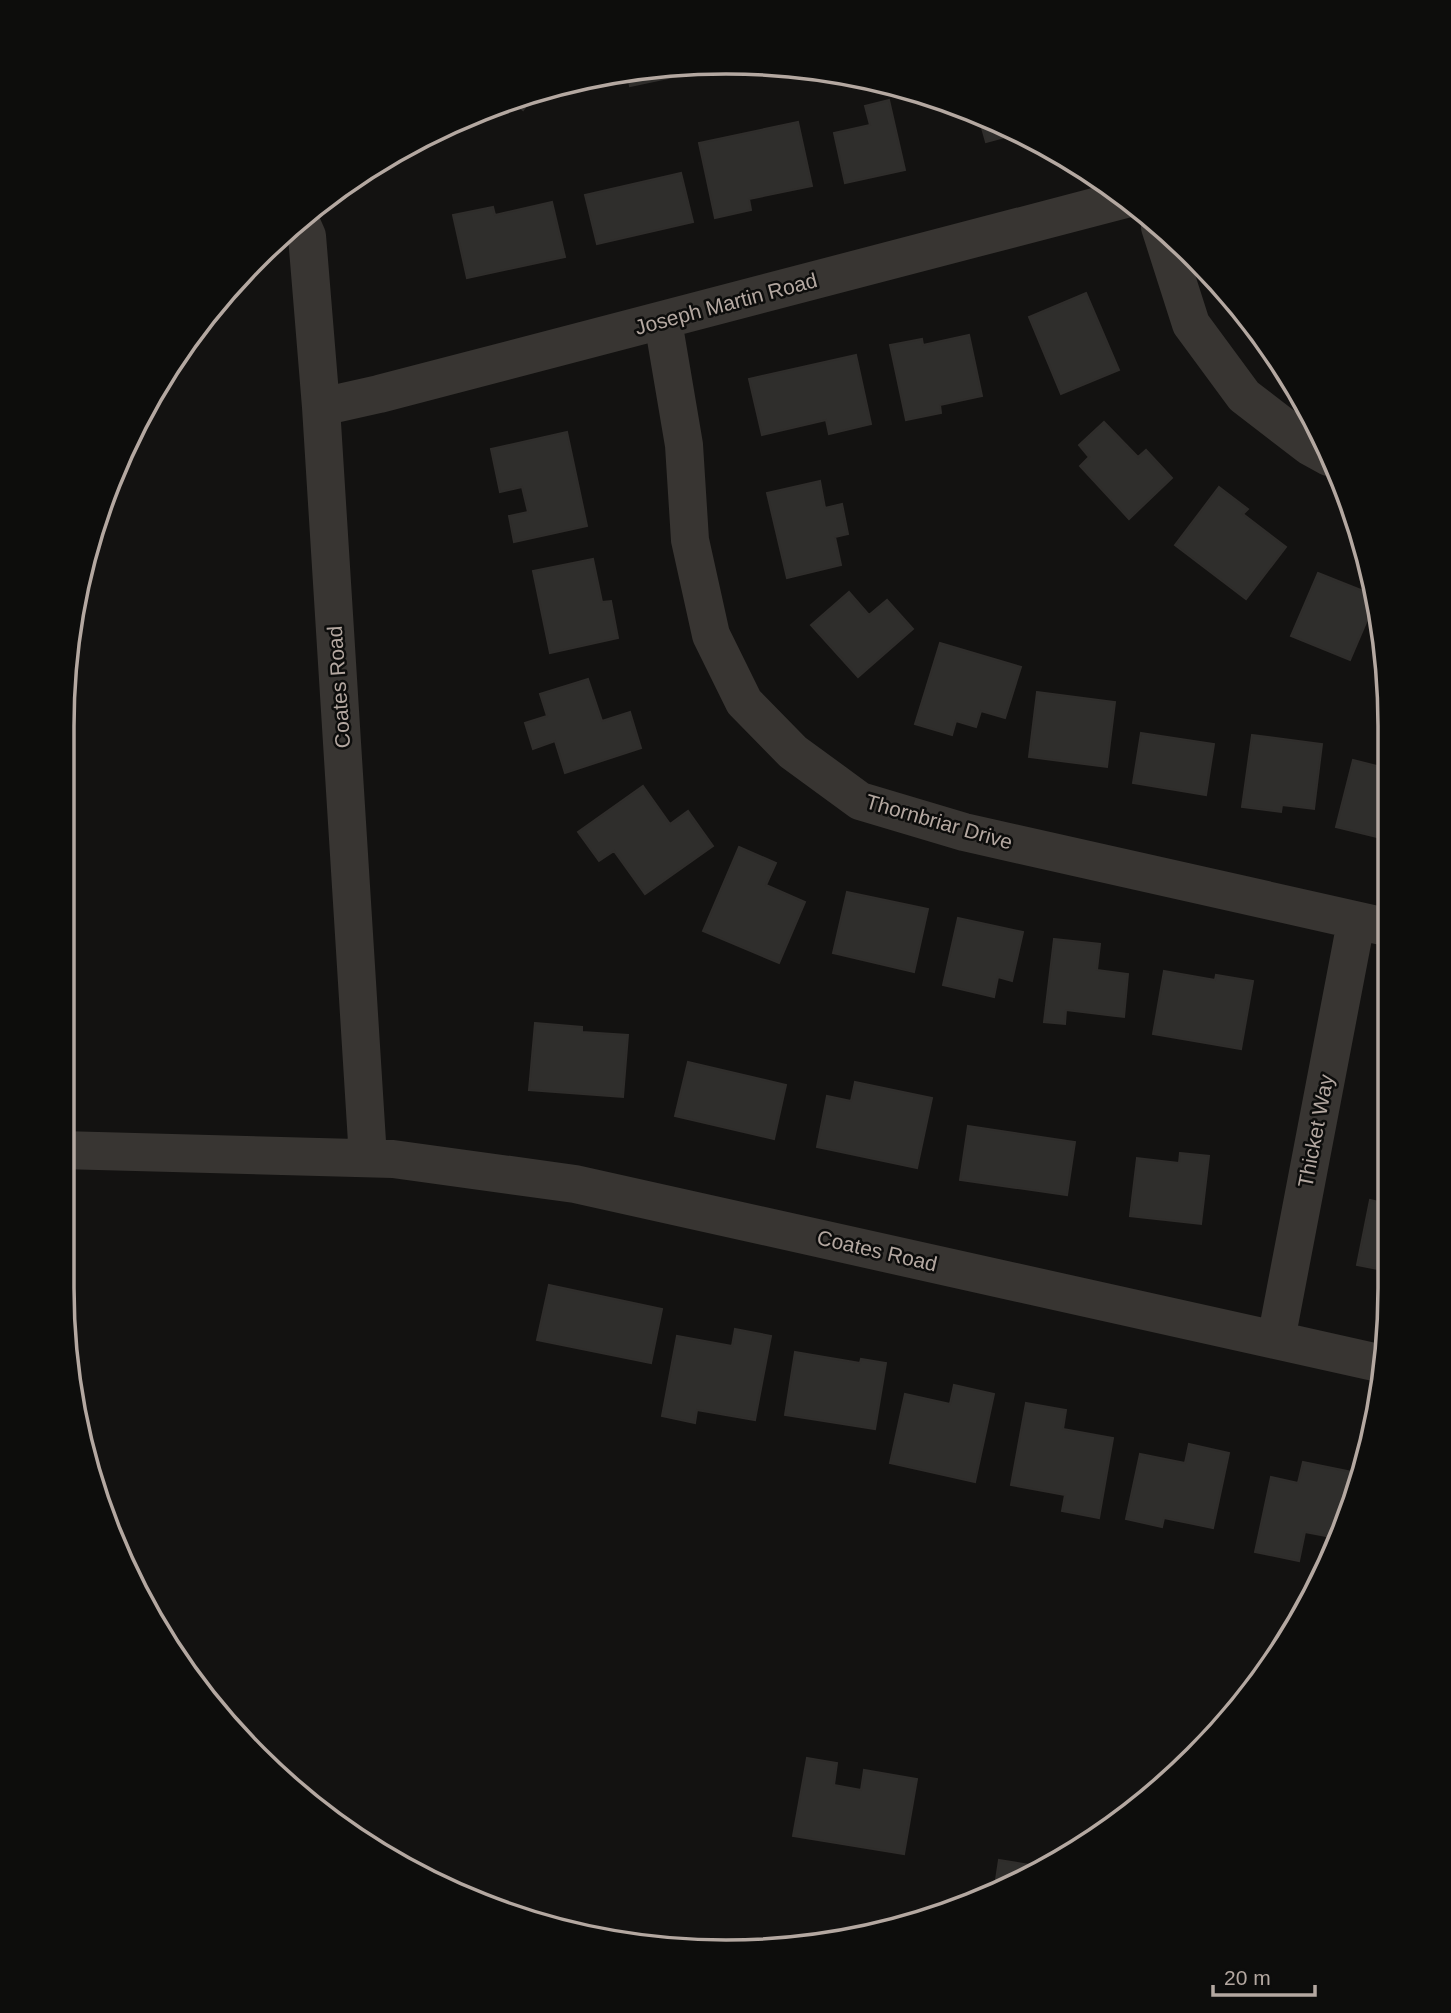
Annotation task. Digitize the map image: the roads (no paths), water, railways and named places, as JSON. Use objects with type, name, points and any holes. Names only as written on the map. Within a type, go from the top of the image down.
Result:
[{"type":"street","name":"Joseph Martin Road","points":[[321,407],[663,321],[1114,202]]},
{"type":"street","name":"Coates Road","points":[[304,229],[307,236],[321,407],[368,1158]]},
{"type":"street","points":[[1166,245],[1191,324],[1244,396],[1316,450]]},
{"type":"street","name":"Thornbriar Drive","points":[[663,321],[684,445],[690,540],[711,635],[744,702],[793,752],[860,801],[964,832],[1371,924]]},
{"type":"street","name":"Thicket Way","points":[[1276,1340],[1371,924]]},
{"type":"street","name":"Coates Road","points":[[74,1150],[393,1159],[575,1184],[1373,1362]]}]
